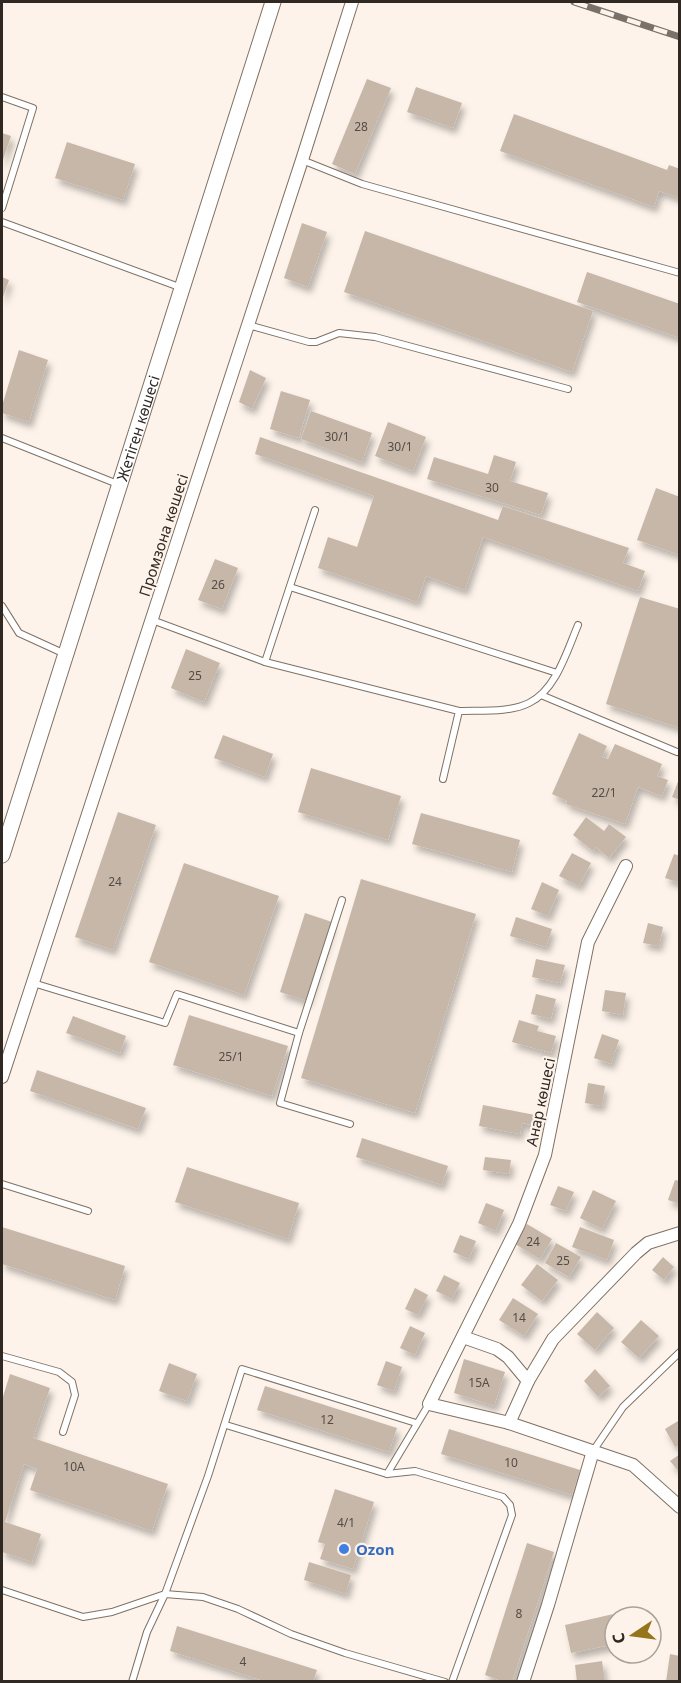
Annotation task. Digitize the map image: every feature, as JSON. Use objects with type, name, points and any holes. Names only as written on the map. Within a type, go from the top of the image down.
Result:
[{"type":"street","name":"Жетіген көшесі","points":[[2,855],[273,2]]},
{"type":"street","name":"Промзона көшесі","points":[[2,1077],[352,2]]},
{"type":"street","name":"Анар көшесі","points":[[429,1404],[519,1224],[545,1155],[588,942],[626,866]]},
{"type":"street","points":[[509,1422],[528,1381],[553,1339],[636,1253],[648,1243],[680,1233]]},
{"type":"street","points":[[463,1337],[497,1349],[508,1357],[528,1381]]},
{"type":"street","points":[[429,1404],[509,1422],[633,1465],[680,1507]]},
{"type":"street","points":[[523,1682],[593,1451]]},
{"type":"lane","points":[[2,97],[33,108],[2,208]]},
{"type":"lane","points":[[302,160],[362,183],[680,273]]},
{"type":"lane","points":[[2,222],[182,289]]},
{"type":"lane","points":[[248,325],[309,342],[316,342],[339,333],[375,337],[568,389]]},
{"type":"lane","points":[[2,438],[120,485]]},
{"type":"lane","points":[[265,662],[315,510]]},
{"type":"lane","points":[[290,587],[557,672]]},
{"type":"lane","points":[[2,606],[19,633],[65,654]]},
{"type":"lane","points":[[151,620],[265,662],[459,711],[510,708],[528,704],[542,695],[557,672],[578,625]]},
{"type":"lane","points":[[542,695],[677,752]]},
{"type":"lane","points":[[443,779],[459,711]]},
{"type":"lane","points":[[342,900],[299,1033],[280,1103],[350,1124]]},
{"type":"lane","points":[[33,983],[165,1023],[177,994],[299,1033]]},
{"type":"lane","points":[[2,1184],[88,1211]]},
{"type":"lane","points":[[593,1451],[623,1407],[680,1352]]},
{"type":"lane","points":[[2,1356],[59,1372],[72,1382],[75,1395],[63,1432]]},
{"type":"lane","points":[[132,1682],[147,1632],[165,1594],[226,1425],[242,1369],[416,1423]]},
{"type":"lane","points":[[387,1474],[429,1404]]},
{"type":"lane","points":[[226,1425],[387,1474],[415,1471],[502,1497],[510,1505],[512,1515],[452,1682]]},
{"type":"lane","points":[[2,1590],[83,1617],[112,1612],[165,1594],[203,1597],[238,1609],[302,1638],[445,1682]]},
{"type":"building","points":[[367,79],[391,88],[355,174],[332,164]]},
{"type":"building","points":[[416,87],[462,103],[453,128],[407,112]]},
{"type":"building","points":[[514,114],[667,170],[669,165],[680,169],[680,198],[659,191],[654,207],[500,151]]},
{"type":"building","points":[[2,133],[11,136],[2,163]]},
{"type":"building","points":[[67,142],[135,164],[123,200],[55,178]]},
{"type":"building","points":[[302,223],[327,232],[308,287],[284,278]]},
{"type":"building","points":[[365,231],[593,311],[572,372],[344,292]]},
{"type":"building","points":[[587,272],[680,304],[680,338],[577,302]]},
{"type":"building","points":[[2,277],[9,280],[2,300]]},
{"type":"building","points":[[19,350],[48,360],[29,422],[2,413],[2,406]]},
{"type":"building","points":[[250,370],[266,378],[252,409],[239,402]]},
{"type":"building","points":[[281,391],[310,400],[299,438],[270,429]]},
{"type":"building","points":[[311,411],[372,433],[362,462],[301,439]]},
{"type":"building","points":[[388,422],[426,437],[413,471],[375,456]]},
{"type":"building","points":[[260,437],[498,520],[503,506],[629,548],[623,563],[645,571],[638,591],[483,537],[465,590],[426,576],[417,602],[318,568],[328,537],[357,547],[374,496],[255,454]]},
{"type":"building","points":[[494,455],[516,462],[510,481],[548,493],[541,515],[427,479],[434,457],[488,474]]},
{"type":"building","points":[[656,488],[680,497],[680,555],[637,540]]},
{"type":"building","points":[[215,559],[238,568],[222,609],[198,600]]},
{"type":"building","points":[[640,597],[680,609],[680,728],[606,704]]},
{"type":"building","points":[[186,649],[220,663],[204,702],[171,688]]},
{"type":"building","points":[[579,733],[607,746],[602,757],[608,759],[615,744],[662,764],[657,776],[668,780],[662,796],[638,787],[625,824],[566,804],[567,801],[552,794]]},
{"type":"building","points":[[223,735],[273,754],[265,777],[214,758]]},
{"type":"building","points":[[311,768],[401,796],[388,840],[298,812]]},
{"type":"building","points":[[680,779],[680,800],[672,797]]},
{"type":"building","points":[[118,812],[156,825],[113,950],[75,937]]},
{"type":"building","points":[[421,813],[520,840],[512,872],[412,844]]},
{"type":"building","points":[[586,817],[604,831],[609,824],[626,837],[609,858],[596,847],[593,851],[573,835]]},
{"type":"building","points":[[572,853],[591,863],[579,886],[559,876]]},
{"type":"building","points":[[674,854],[680,856],[680,883],[665,878]]},
{"type":"building","points":[[184,863],[279,896],[244,995],[149,962]]},
{"type":"building","points":[[361,879],[476,914],[415,1113],[301,1078]]},
{"type":"building","points":[[542,882],[559,890],[548,916],[531,909]]},
{"type":"building","points":[[305,913],[332,922],[307,1001],[280,992]]},
{"type":"building","points":[[516,917],[552,929],[546,947],[510,936]]},
{"type":"building","points":[[648,923],[663,927],[659,946],[643,943]]},
{"type":"building","points":[[536,959],[565,965],[560,983],[532,977]]},
{"type":"building","points":[[605,990],[626,993],[623,1015],[602,1011]]},
{"type":"building","points":[[536,994],[556,999],[551,1019],[531,1014]]},
{"type":"building","points":[[189,1015],[288,1046],[272,1096],[173,1065]]},
{"type":"building","points":[[73,1016],[126,1036],[120,1053],[66,1033]]},
{"type":"building","points":[[519,1020],[539,1026],[537,1031],[556,1036],[551,1053],[512,1042]]},
{"type":"building","points":[[602,1034],[619,1040],[611,1064],[594,1058]]},
{"type":"building","points":[[37,1070],[146,1108],[138,1129],[30,1091]]},
{"type":"building","points":[[588,1083],[605,1086],[602,1106],[585,1103]]},
{"type":"building","points":[[483,1105],[540,1116],[538,1126],[522,1123],[520,1134],[479,1126]]},
{"type":"building","points":[[362,1138],[448,1166],[442,1185],[356,1157]]},
{"type":"building","points":[[485,1157],[511,1160],[509,1174],[483,1170]]},
{"type":"building","points":[[187,1167],[299,1203],[288,1239],[175,1202]]},
{"type":"building","points":[[675,1180],[680,1181],[680,1204],[668,1200]]},
{"type":"building","points":[[558,1186],[574,1192],[566,1211],[550,1205]]},
{"type":"building","points":[[593,1190],[616,1201],[602,1229],[580,1218]]},
{"type":"building","points":[[486,1203],[504,1210],[496,1231],[478,1223]]},
{"type":"building","points":[[527,1224],[552,1239],[540,1259],[515,1244]]},
{"type":"building","points":[[2,1227],[125,1266],[115,1300],[2,1264]]},
{"type":"building","points":[[580,1227],[614,1240],[607,1260],[572,1247]]},
{"type":"building","points":[[460,1235],[476,1241],[469,1259],[453,1252]]},
{"type":"building","points":[[556,1243],[581,1257],[569,1277],[545,1263]]},
{"type":"building","points":[[663,1257],[674,1267],[664,1280],[652,1270]]},
{"type":"building","points":[[537,1264],[558,1280],[542,1301],[521,1285]]},
{"type":"building","points":[[444,1275],[460,1283],[452,1299],[436,1291]]},
{"type":"building","points":[[415,1288],[428,1295],[418,1315],[405,1309]]},
{"type":"building","points":[[513,1298],[538,1314],[524,1336],[499,1320]]},
{"type":"building","points":[[597,1312],[614,1328],[595,1350],[577,1334]]},
{"type":"building","points":[[641,1320],[659,1336],[639,1358],[621,1342]]},
{"type":"building","points":[[410,1326],[425,1333],[415,1355],[400,1348]]},
{"type":"building","points":[[464,1359],[505,1372],[494,1406],[454,1393]]},
{"type":"building","points":[[386,1361],[402,1367],[394,1391],[377,1385]]},
{"type":"building","points":[[169,1363],[197,1374],[187,1401],[159,1391]]},
{"type":"building","points":[[595,1369],[610,1386],[598,1397],[584,1381]]},
{"type":"building","points":[[10,1374],[50,1388],[33,1438],[168,1484],[152,1531],[30,1490],[37,1469],[24,1464],[5,1522],[41,1534],[32,1562],[2,1552],[2,1400]]},
{"type":"building","points":[[265,1386],[397,1428],[389,1452],[257,1410]]},
{"type":"building","points":[[678,1421],[680,1445],[675,1447],[665,1429]]},
{"type":"building","points":[[449,1429],[580,1470],[572,1495],[441,1454]]},
{"type":"building","points":[[680,1454],[680,1473],[670,1461]]},
{"type":"building","points":[[335,1489],[374,1502],[353,1569],[320,1559],[325,1544],[318,1542]]},
{"type":"building","points":[[527,1543],[554,1552],[512,1682],[504,1682],[485,1675]]},
{"type":"building","points":[[309,1562],[351,1575],[346,1594],[304,1580]]},
{"type":"building","points":[[603,1616],[603,1646],[571,1653],[565,1625]]},
{"type":"building","points":[[177,1626],[317,1670],[313,1682],[267,1682],[170,1651]]},
{"type":"building","points":[[670,1654],[680,1656],[680,1682],[666,1682]]},
{"type":"building","points":[[602,1661],[605,1682],[577,1682],[575,1665]]},
{"type":"railway","points":[[574,2],[680,37]]},
{"type":"place","name":"Ozon","points":[[344,1549]]}]
